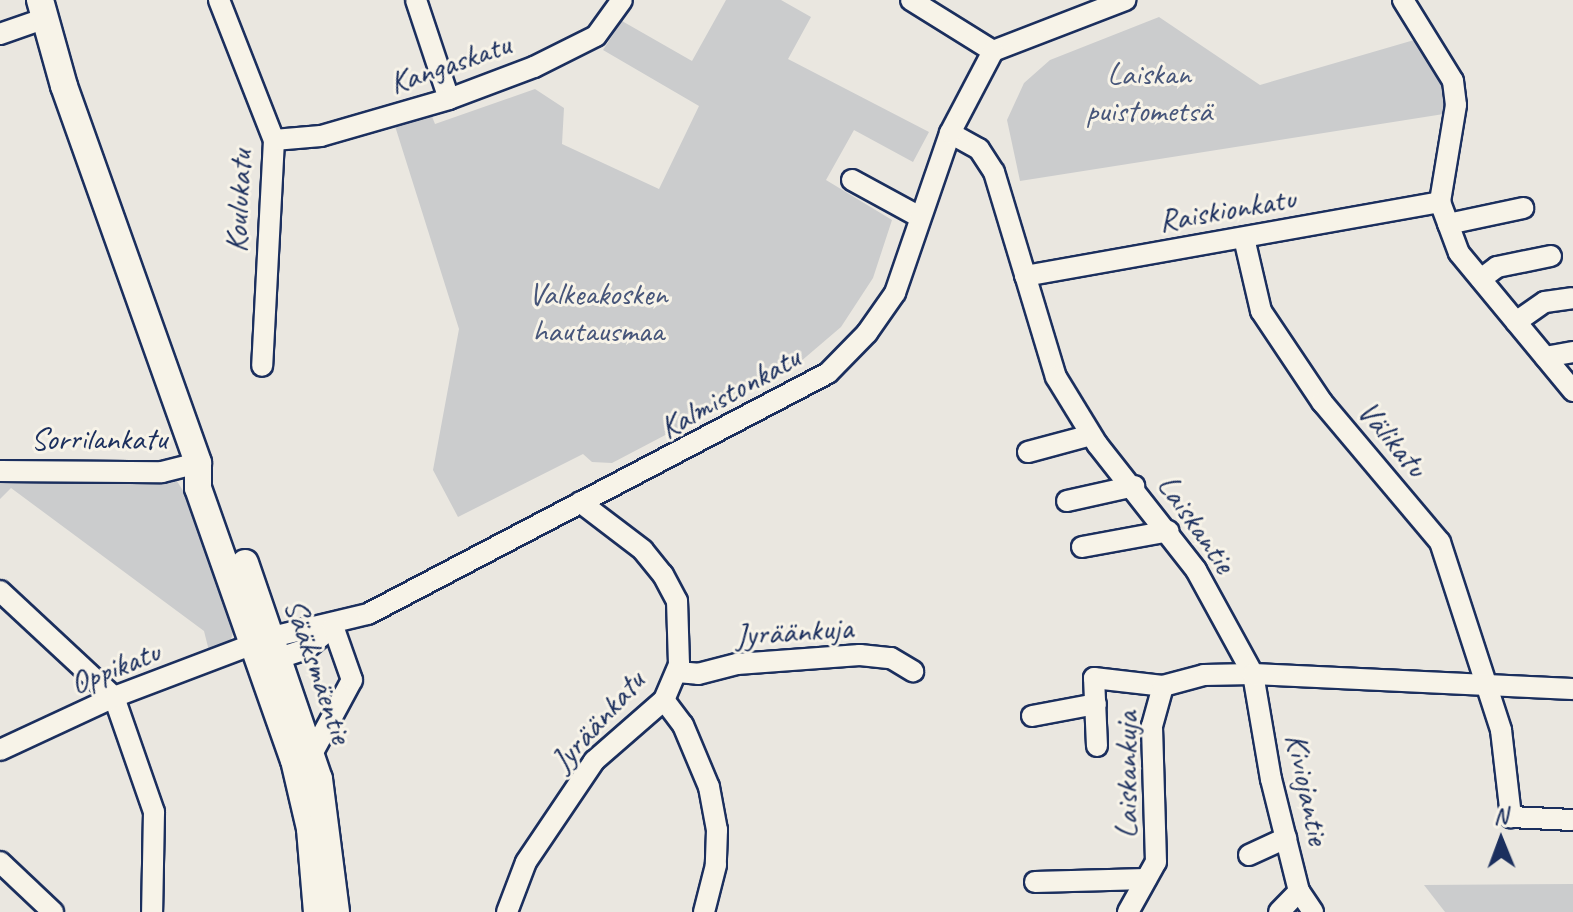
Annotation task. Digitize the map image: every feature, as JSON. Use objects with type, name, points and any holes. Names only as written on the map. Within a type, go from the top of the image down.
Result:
[{"type":"main road","name":"Sääksmäentie","points":[[35,10],[198,463],[198,488],[269,648],[330,837],[336,912]]},
{"type":"main road","name":"Sääksmäentie","points":[[303,757],[317,912]]},
{"type":"street","name":"Koulukatu","points":[[219,0],[255,68],[274,140],[262,366]]},
{"type":"street","points":[[416,0],[449,99]]},
{"type":"street","name":"Kangaskatu","points":[[274,140],[321,136],[449,99],[578,49],[596,36],[622,0]]},
{"type":"street","points":[[911,0],[993,51],[1125,0]]},
{"type":"street","points":[[1403,0],[1453,81],[1456,105],[1440,202],[1459,253],[1573,391]]},
{"type":"street","points":[[0,34],[35,10]]},
{"type":"street","name":"Kalmistonkatu","points":[[269,648],[306,649],[333,626],[395,601],[580,502],[663,464],[828,373],[867,333],[895,293],[950,133],[993,51]]},
{"type":"street","name":"Laiskantie","points":[[950,133],[979,149],[994,172],[1056,377],[1091,435],[1169,531],[1253,674]]},
{"type":"street","points":[[852,180],[920,217]]},
{"type":"street","name":"Raiskionkatu","points":[[1025,276],[1440,202]]},
{"type":"street","points":[[1448,224],[1523,208]]},
{"type":"street","name":"Välikatu","points":[[1244,238],[1261,311],[1322,402],[1440,542],[1501,730],[1511,817],[1573,820]]},
{"type":"street","points":[[1481,279],[1497,267],[1551,256]]},
{"type":"street","points":[[1516,322],[1545,302],[1572,298]]},
{"type":"street","points":[[1545,357],[1573,352]]},
{"type":"street","points":[[1028,452],[1091,435]]},
{"type":"street","name":"Sorrilankatu","points":[[0,471],[162,472],[198,463]]},
{"type":"street","points":[[1067,501],[1134,486]]},
{"type":"street","name":"Jyräänkatu","points":[[507,912],[526,862],[594,761],[664,700],[677,672],[682,641],[677,601],[663,575],[643,550],[580,502]]},
{"type":"street","points":[[1082,547],[1169,531]]},
{"type":"street","points":[[0,591],[114,697],[154,812],[152,912]]},
{"type":"street","points":[[303,757],[352,680],[333,626]]},
{"type":"street","name":"Oppikatu","points":[[0,750],[114,697],[269,648]]},
{"type":"street","name":"Jyräänkuja","points":[[677,672],[698,674],[737,664],[860,655],[891,658],[913,671]]},
{"type":"street","points":[[1253,674],[1573,689]]},
{"type":"street","name":"Laiskankuja","points":[[1151,870],[1155,700],[1163,686],[1204,675],[1253,674]]},
{"type":"street","name":"Kiviojantie","points":[[1253,674],[1299,891],[1313,912]]},
{"type":"street","points":[[1097,746],[1094,678],[1163,686]]},
{"type":"street","points":[[664,700],[683,725],[709,787],[716,865],[704,912]]},
{"type":"street","points":[[1032,716],[1096,704]]},
{"type":"street","points":[[1249,855],[1286,838]]},
{"type":"street","points":[[0,862],[53,912]]},
{"type":"street","points":[[1035,882],[1151,870]]},
{"type":"street","points":[[1128,912],[1151,870]]},
{"type":"street","points":[[1279,912],[1299,891]]},
{"type":"green space","name":"Valkeakosken hautausmaa","points":[[726,0],[781,0],[811,17],[788,59],[929,132],[913,162],[854,130],[826,180],[892,220],[873,278],[841,327],[793,368],[612,463],[592,462],[583,454],[458,517],[433,470],[459,329],[395,126],[431,114],[435,124],[535,89],[564,108],[562,144],[659,189],[699,106],[603,50],[622,21],[692,61]]},
{"type":"green space","name":"Laiskan puistometsä","points":[[1159,17],[1260,85],[1421,38],[1442,74],[1450,113],[1020,181],[1007,120],[1024,83],[1050,60]]},
{"type":"green space","points":[[175,478],[187,497],[234,629],[230,643],[209,651],[204,631],[11,488],[0,499],[0,481]]},
{"type":"green space","points":[[1573,884],[1573,912],[1445,912],[1424,885]]}]
